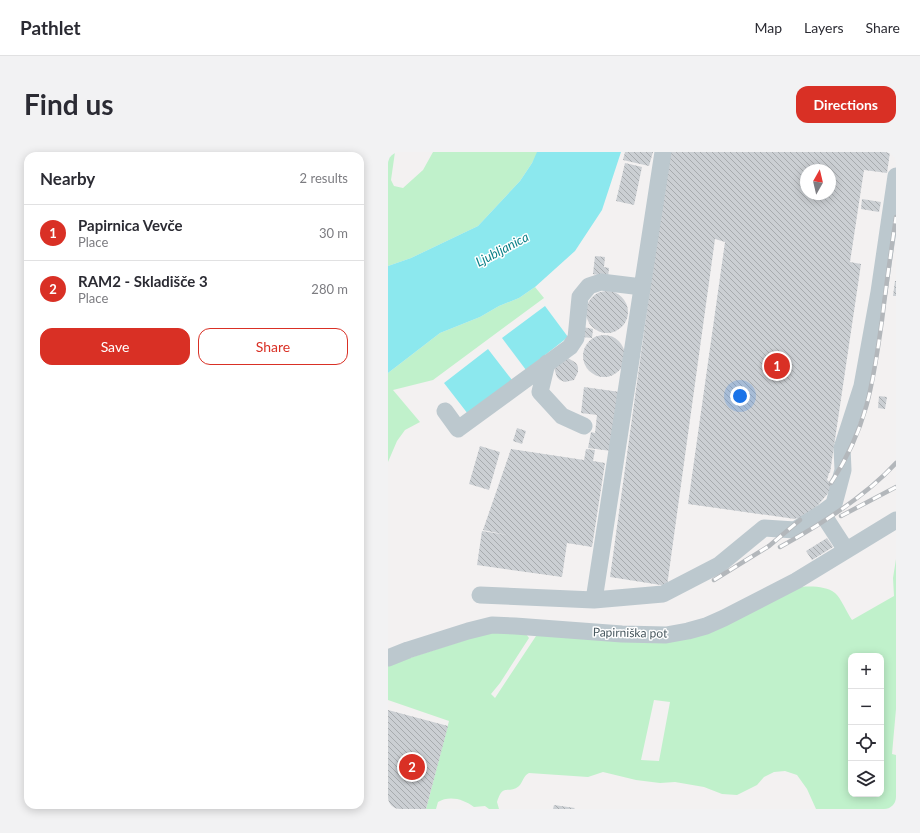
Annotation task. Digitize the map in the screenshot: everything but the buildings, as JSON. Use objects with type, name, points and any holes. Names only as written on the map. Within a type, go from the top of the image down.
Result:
[{"type":"street","points":[[594,600],[663,152]]},
{"type":"street","points":[[480,595],[594,600],[663,594],[719,565],[764,528],[795,530],[834,504],[843,470],[842,448],[862,386],[879,292],[896,176]]},
{"type":"street","points":[[445,411],[458,430],[570,347],[576,338],[580,297],[589,286],[601,282],[642,287]]},
{"type":"street","points":[[547,363],[540,392],[562,416],[584,426]]},
{"type":"street","points":[[822,513],[846,550]]},
{"type":"street","name":"Papirniška pot","points":[[388,658],[460,633],[492,625],[622,634],[666,635],[688,631],[706,626],[724,618],[796,581],[896,520]]},
{"type":"green space","points":[[388,152],[395,152],[391,180],[394,186],[403,188],[423,170],[433,152],[538,152],[520,181],[478,226],[411,258],[388,266]]},
{"type":"green space","points":[[535,287],[544,298],[433,380],[393,390],[420,422],[405,430],[397,441],[388,462],[388,373],[440,333],[480,317],[499,306],[519,298]]},
{"type":"green space","points":[[896,559],[896,709],[892,754],[896,755],[896,809],[816,809],[807,789],[797,775],[785,771],[774,772],[764,777],[757,785],[737,795],[722,794],[704,787],[675,782],[660,783],[636,780],[603,772],[588,777],[529,773],[525,776],[519,786],[501,792],[497,802],[499,809],[489,809],[485,806],[474,807],[466,802],[452,798],[438,802],[436,809],[426,809],[449,721],[388,700],[388,666],[391,664],[490,632],[526,634],[529,638],[500,683],[491,694],[495,698],[538,633],[655,642],[794,588],[821,587],[831,590],[839,598],[852,620],[894,596],[893,578]],"holes":[[[654,700],[670,702],[659,761],[641,760]]]},
{"type":"water","name":"Ljubljanica","points":[[537,152],[621,152],[602,210],[575,251],[535,287],[519,298],[499,306],[480,317],[440,333],[388,373],[388,266],[411,258],[478,226],[520,181],[532,163]]},
{"type":"water","points":[[545,306],[568,337],[526,370],[502,338]]},
{"type":"water","points":[[488,349],[512,380],[468,414],[444,383]]},
{"type":"railway","points":[[831,483],[853,443],[867,405],[879,343],[896,217]]},
{"type":"railway","points":[[780,547],[841,510],[856,499],[896,463]]},
{"type":"railway","points":[[841,516],[896,487]]},
{"type":"railway","points":[[714,580],[769,546],[800,520]]},
{"type":"place","name":"Papirnica Vevče","points":[[777,366]]},
{"type":"place","name":"RAM2 - Skladišče 3","points":[[412,767]]}]
